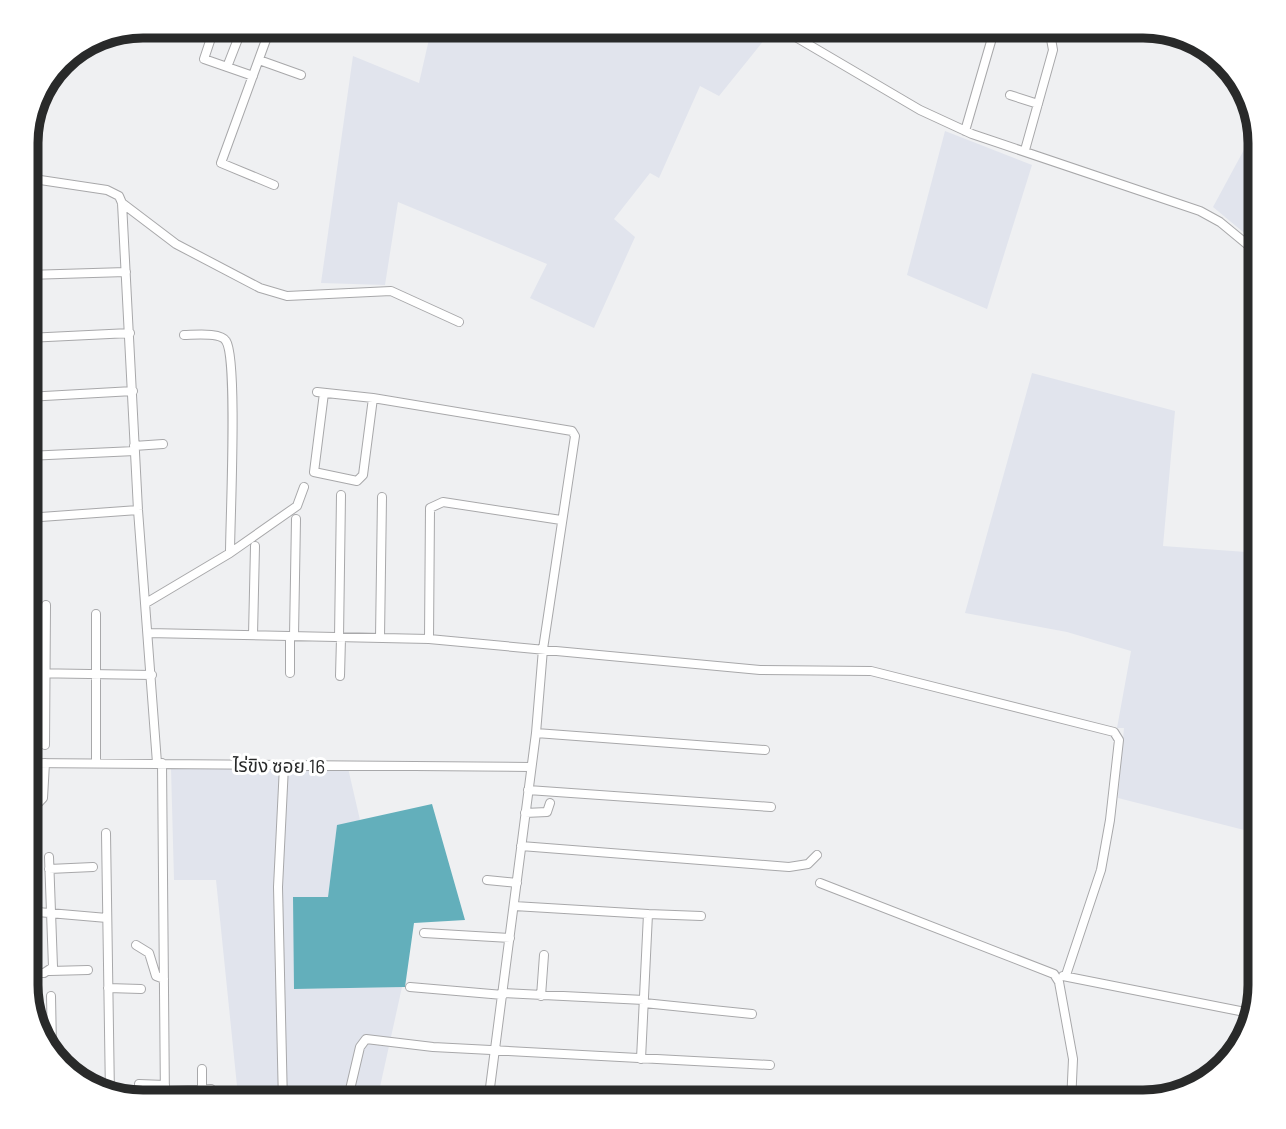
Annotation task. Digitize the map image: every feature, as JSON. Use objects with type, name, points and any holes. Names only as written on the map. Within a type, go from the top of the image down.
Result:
[{"type":"street","points":[[211,39],[204,59],[253,76]]},
{"type":"street","points":[[227,67],[238,39]]},
{"type":"street","points":[[266,39],[221,163],[274,185]]},
{"type":"street","points":[[799,39],[920,110],[965,131],[1200,211],[1220,222],[1247,244]]},
{"type":"street","points":[[965,131],[992,39]]},
{"type":"street","points":[[1024,150],[1038,104],[1051,39]]},
{"type":"street","points":[[259,60],[301,75]]},
{"type":"street","points":[[1010,95],[1038,104]]},
{"type":"street","points":[[39,180],[107,190],[119,196],[122,203],[138,510],[160,763],[165,1088]]},
{"type":"street","points":[[122,203],[176,244],[260,289],[288,296],[390,291],[459,322]]},
{"type":"street","points":[[39,275],[126,272]]},
{"type":"street","points":[[39,337],[130,333]]},
{"type":"street","points":[[184,335],[220,337],[227,342],[230,359],[232,453],[230,553]]},
{"type":"street","points":[[39,396],[133,391]]},
{"type":"street","points":[[373,398],[363,475],[357,481],[314,472],[321,393],[373,398],[574,433],[543,649],[536,733],[490,1090]]},
{"type":"street","points":[[39,455],[135,449],[163,444]]},
{"type":"street","points":[[146,603],[230,553],[297,506],[304,487]]},
{"type":"street","points":[[340,676],[341,495]]},
{"type":"street","points":[[380,638],[382,497]]},
{"type":"street","points":[[429,639],[430,508],[433,504],[443,502],[561,520]]},
{"type":"street","points":[[39,517],[138,510]]},
{"type":"street","points":[[290,673],[296,519]]},
{"type":"street","points":[[253,635],[256,545]]},
{"type":"street","points":[[45,745],[46,605]]},
{"type":"street","points":[[96,614],[96,762]]},
{"type":"street","points":[[148,633],[429,639],[760,670],[871,671],[1114,733],[1119,740],[1101,870],[1062,977],[1073,1059],[1072,1090]]},
{"type":"street","points":[[39,673],[152,675]]},
{"type":"street","points":[[536,733],[765,750]]},
{"type":"street","name":"ไร่ขิง ซอย 16","points":[[39,763],[531,767]]},
{"type":"street","points":[[39,804],[43,800],[45,763]]},
{"type":"street","points":[[283,1090],[278,887],[284,766]]},
{"type":"street","points":[[528,790],[771,807]]},
{"type":"street","points":[[526,813],[547,811],[550,803]]},
{"type":"street","points":[[106,833],[110,1084]]},
{"type":"street","points":[[522,846],[789,867],[808,864],[817,855]]},
{"type":"street","points":[[49,857],[53,967],[50,971]]},
{"type":"street","points":[[49,869],[93,867]]},
{"type":"street","points":[[487,880],[517,883]]},
{"type":"street","points":[[820,883],[1030,962],[1062,977],[1243,1012]]},
{"type":"street","points":[[514,906],[701,915]]},
{"type":"street","points":[[39,910],[46,910],[51,914],[107,918]]},
{"type":"street","points":[[641,1059],[648,914]]},
{"type":"street","points":[[424,933],[510,938]]},
{"type":"street","points":[[136,945],[149,953],[156,976],[164,979]]},
{"type":"street","points":[[541,996],[544,955]]},
{"type":"street","points":[[39,972],[88,970]]},
{"type":"street","points":[[410,986],[644,1001],[752,1014]]},
{"type":"street","points":[[108,988],[141,989]]},
{"type":"street","points":[[51,996],[52,1036]]},
{"type":"street","points":[[350,1090],[359,1047],[366,1040],[770,1065]]},
{"type":"street","points":[[139,1084],[206,1089],[202,1069]]},
{"type":"shaded area","points":[[429,39],[765,39],[719,96],[700,86],[659,178],[650,173],[614,219],[635,237],[594,328],[530,298],[547,264],[398,202],[385,285],[321,283],[353,56],[419,83]]},
{"type":"shaded area","points":[[945,131],[1032,165],[987,309],[907,275]]},
{"type":"shaded area","points":[[1247,145],[1247,235],[1213,207]]},
{"type":"shaded area","points":[[1032,373],[1175,411],[1163,546],[1247,552],[1248,831],[1118,798],[1124,728],[1117,728],[1131,651],[1067,632],[965,613]]},
{"type":"shaded area","points":[[171,768],[348,768],[360,820],[337,826],[328,897],[294,989],[402,987],[379,1090],[296,1090],[292,1087],[237,1086],[216,880],[174,880]]},
{"type":"water","points":[[432,804],[465,920],[414,923],[405,987],[294,989],[293,897],[328,897],[337,825]]}]
